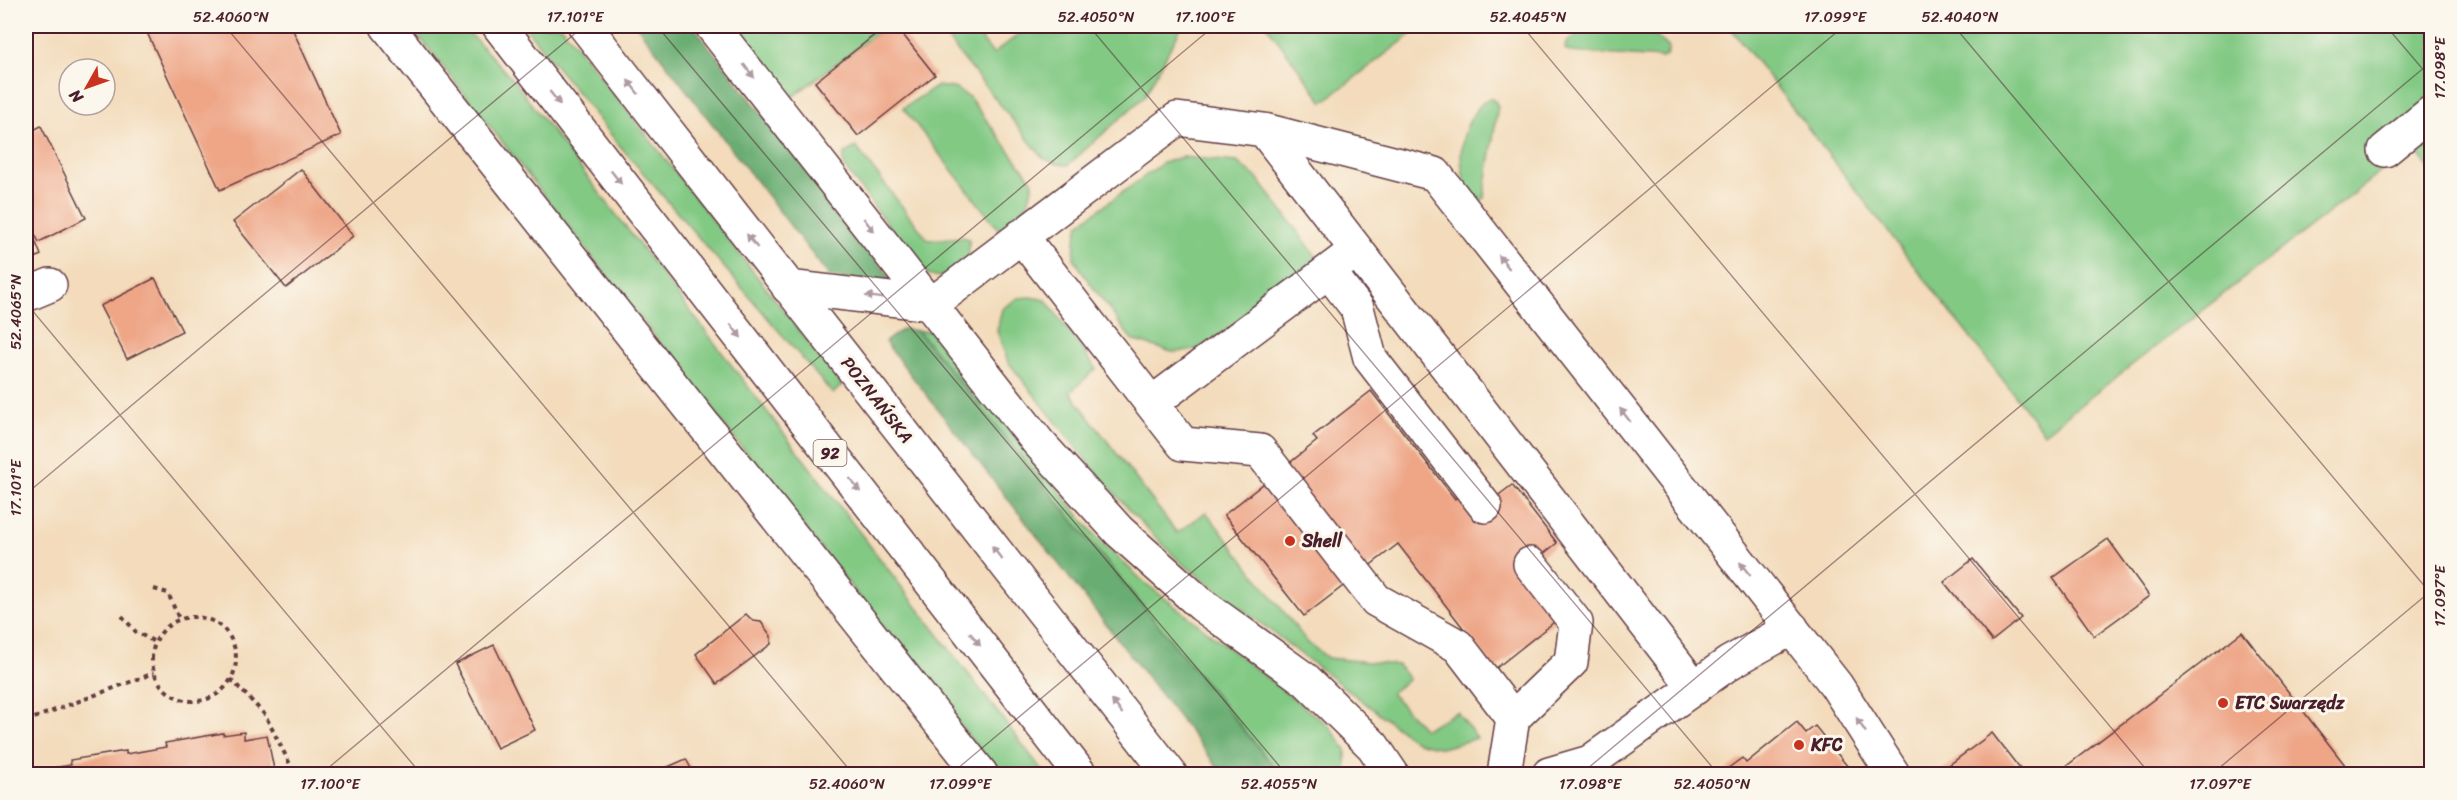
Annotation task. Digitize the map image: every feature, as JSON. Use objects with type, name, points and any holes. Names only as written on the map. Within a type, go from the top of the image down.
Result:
[{"type":"main road","points":[[387,26],[981,774]]},
{"type":"main road","name":"92","points":[[499,26],[1080,774]]},
{"type":"main road","name":"POZNAŃSKA","points":[[585,26],[1162,764],[1181,774]]},
{"type":"main road","points":[[712,26],[1038,442],[1119,531],[1202,605],[1306,680],[1372,746],[1392,774]]},
{"type":"main road","points":[[2385,150],[2432,112]]},
{"type":"main road","points":[[788,287],[932,304],[1177,119],[1264,130],[1435,174],[1836,685],[1893,774]]},
{"type":"main road","points":[[1264,130],[1695,688]]},
{"type":"main road","points":[[1021,236],[1183,444],[1260,452],[1376,600],[1458,646],[1513,718]]},
{"type":"main road","points":[[1152,404],[1358,250]]},
{"type":"main road","points":[[1329,272],[1357,308],[1370,358],[1485,506]]},
{"type":"main road","points":[[1504,774],[1513,718],[1571,662],[1576,623],[1530,564]]},
{"type":"main road","points":[[1549,774],[1590,762],[1729,663],[1792,628]]},
{"type":"path","points":[[154,589],[168,592],[178,619]]},
{"type":"path","points":[[122,616],[136,632],[155,642]]},
{"type":"path","points":[[204,618],[226,631],[232,642],[236,654],[231,679],[222,690],[197,701],[171,694],[161,685],[154,673],[152,653],[155,642],[160,633],[178,619],[204,618]]},
{"type":"path","points":[[26,721],[154,673]]},
{"type":"path","points":[[231,679],[265,715],[295,774]]},
{"type":"green space","points":[[411,26],[463,26],[513,80],[1045,774],[998,774]]},
{"type":"green space","points":[[524,26],[561,26],[842,385],[833,394],[620,146]]},
{"type":"green space","points":[[637,26],[693,26],[885,271],[896,290],[829,276]]},
{"type":"green space","points":[[736,26],[886,26],[791,98]]},
{"type":"green space","points":[[937,26],[971,26],[993,54],[1030,26],[1182,26],[1144,97],[1068,165],[1057,164],[1043,158]]},
{"type":"green space","points":[[1267,26],[1422,26],[1323,102]]},
{"type":"green space","points":[[1617,26],[1639,29],[1652,35],[1669,48],[1667,55],[1662,58],[1570,52],[1565,49],[1566,43],[1571,38],[1583,32]]},
{"type":"green space","points":[[1729,26],[2431,26],[2431,171],[2413,147],[2044,433]]},
{"type":"green space","points":[[937,86],[954,88],[969,97],[1033,182],[1029,200],[1023,211],[999,230],[903,108]]},
{"type":"green space","points":[[1489,98],[1498,106],[1484,198],[1480,202],[1475,201],[1463,176],[1462,147],[1470,119]]},
{"type":"green space","points":[[856,147],[928,240],[962,237],[969,239],[969,257],[946,275],[939,277],[924,273],[845,168],[844,154]]},
{"type":"green space","points":[[1182,157],[1237,162],[1258,179],[1316,256],[1309,271],[1202,347],[1189,351],[1172,352],[1132,340],[1074,258],[1079,224],[1163,163]]},
{"type":"green space","points":[[1030,297],[1046,300],[1096,369],[1070,392],[1177,533],[1206,512],[1308,643],[1328,658],[1398,665],[1409,679],[1391,693],[1424,729],[1457,712],[1477,738],[1442,748],[1416,742],[1178,560],[1130,511],[1092,467],[1008,362],[997,331],[1002,309],[1018,298]]},
{"type":"green space","points":[[903,329],[918,331],[1280,774],[1223,774],[885,342]]},
{"type":"green space","points":[[918,331],[930,331],[1098,539],[1144,582],[1330,727],[1346,750],[1346,774],[1280,774]]},
{"type":"building","points":[[144,26],[291,26],[341,135],[220,190]]},
{"type":"building","points":[[886,26],[896,26],[935,75],[858,136],[815,82]]},
{"type":"building","points":[[41,126],[86,218],[39,242],[26,217],[26,134]]},
{"type":"building","points":[[301,169],[353,236],[286,288],[233,222]]},
{"type":"building","points":[[29,226],[41,255],[26,262],[26,228]]},
{"type":"building","points":[[155,278],[182,331],[127,359],[100,306]]},
{"type":"building","points":[[1371,391],[1455,499],[1461,494],[1475,513],[1512,485],[1557,543],[1521,572],[1558,619],[1495,669],[1398,544],[1304,616],[1224,515],[1317,441],[1313,436]]},
{"type":"building","points":[[2108,539],[2149,596],[2094,636],[2053,578]]},
{"type":"building","points":[[1973,559],[2021,618],[1992,641],[1944,582]]},
{"type":"building","points":[[746,614],[753,621],[761,622],[771,636],[771,644],[717,684],[696,654]]},
{"type":"building","name":"ETC Swarzędz","points":[[2242,632],[2352,774],[2056,774]]},
{"type":"building","points":[[494,645],[535,730],[497,748],[455,664]]},
{"type":"building","name":"KFC","points":[[1797,722],[1806,733],[1815,726],[1848,767],[1838,774],[1732,774],[1727,769],[1742,758],[1746,763]]},
{"type":"building","points":[[244,732],[244,739],[267,735],[275,774],[26,774],[26,770],[32,768],[33,771],[71,765],[70,760],[126,751],[126,754],[166,747],[165,743],[223,733],[223,735]]},
{"type":"building","points":[[1992,733],[2024,774],[1937,774]]},
{"type":"building","points":[[686,759],[694,774],[652,774]]},
{"type":"place","name":"Shell","points":[[1290,541]]},
{"type":"place","name":"ETC Swarzędz","points":[[2223,703]]},
{"type":"place","name":"KFC","points":[[1799,745]]}]
